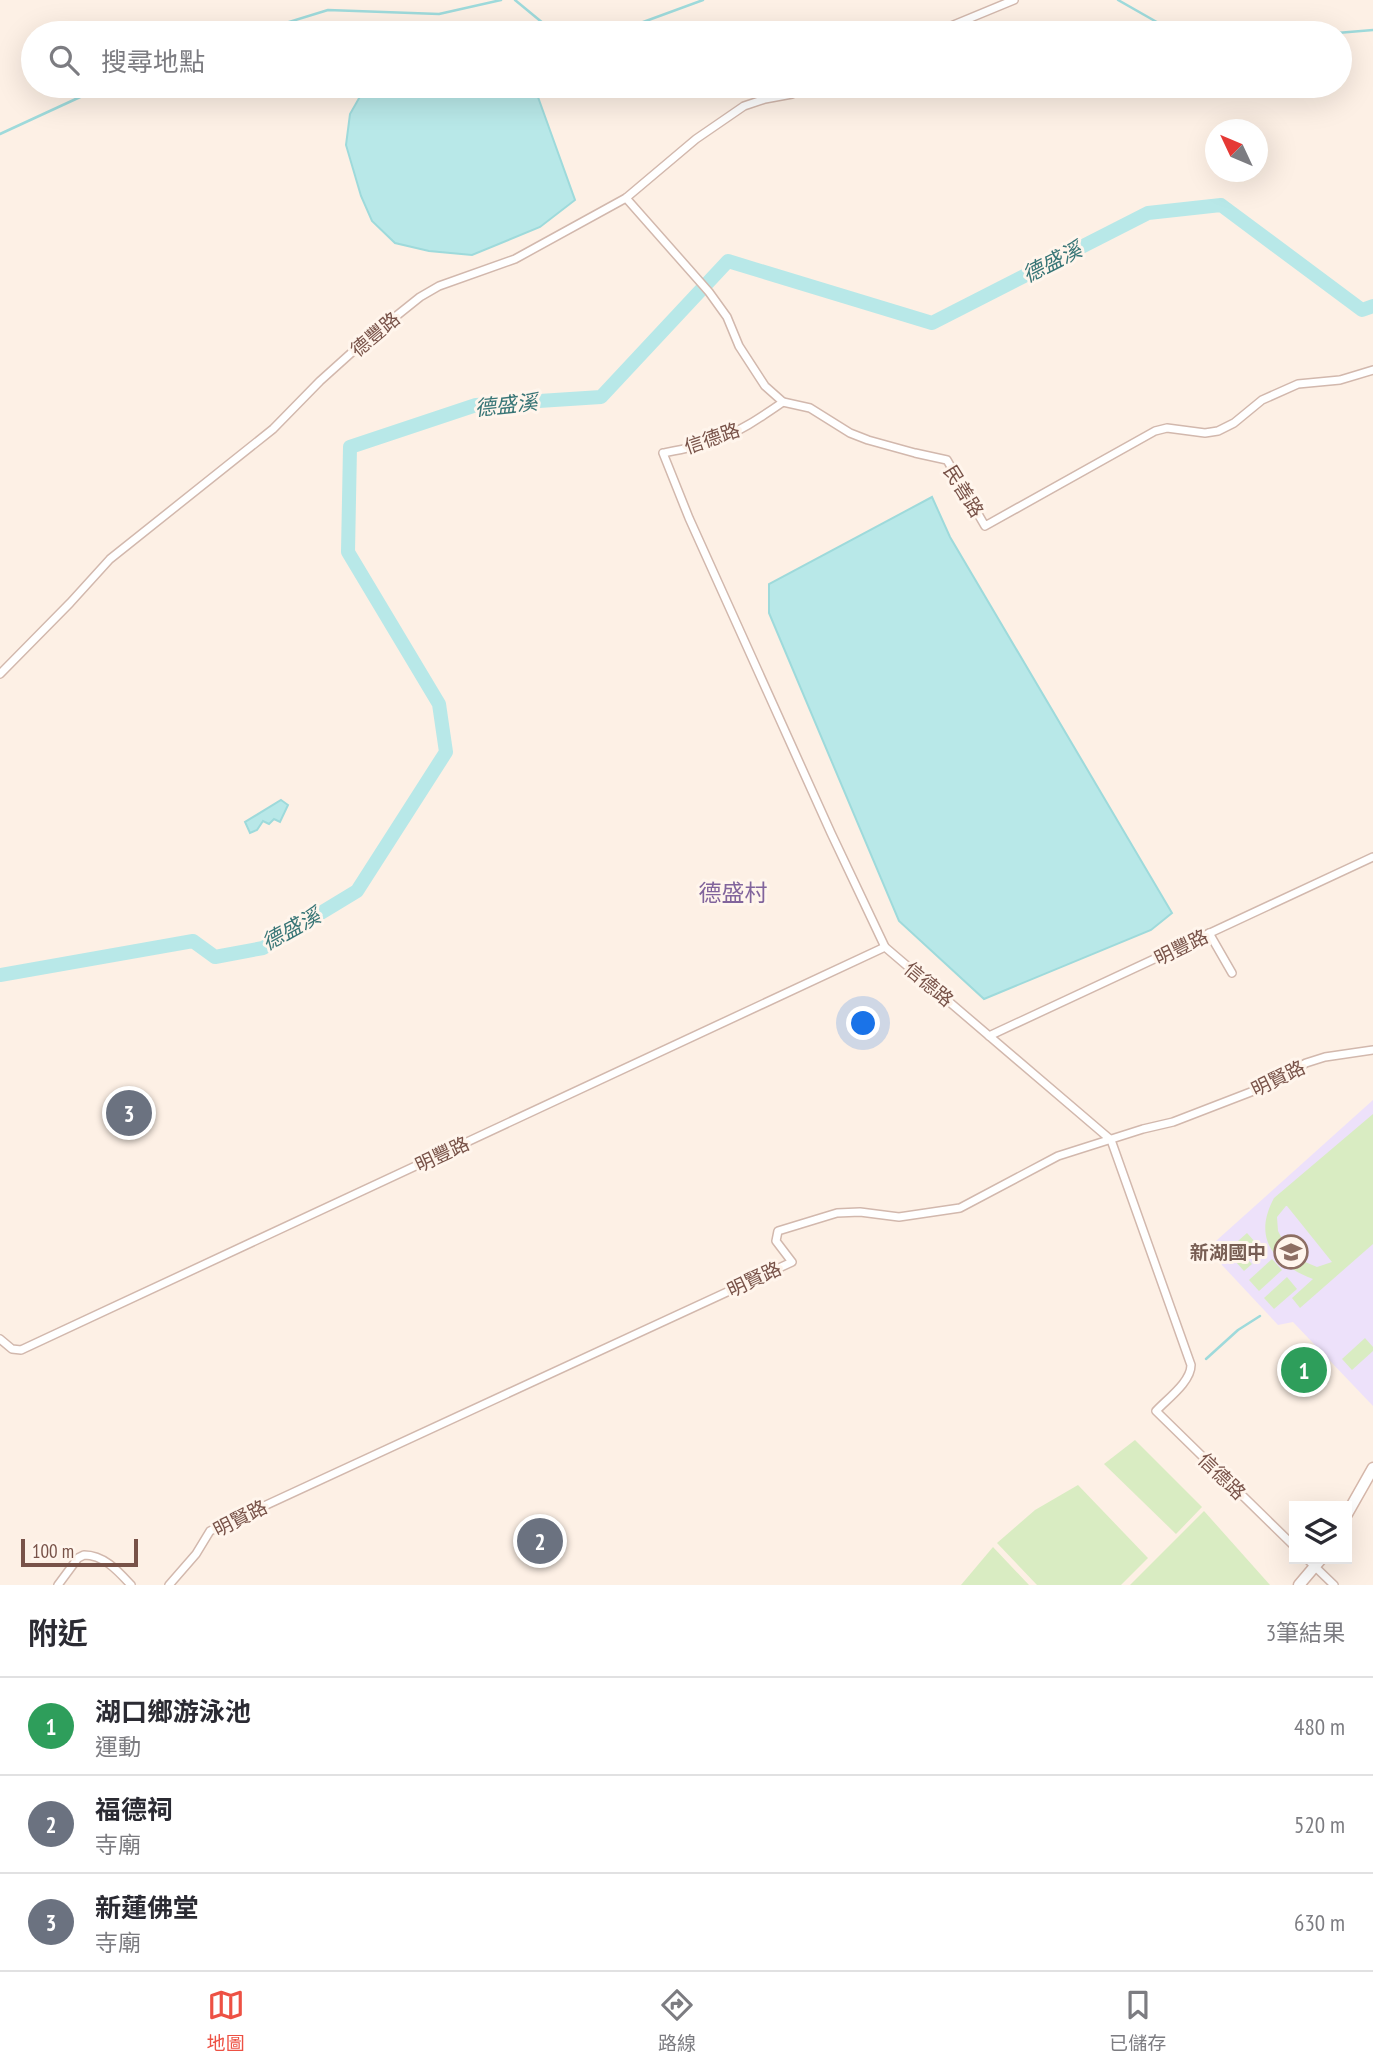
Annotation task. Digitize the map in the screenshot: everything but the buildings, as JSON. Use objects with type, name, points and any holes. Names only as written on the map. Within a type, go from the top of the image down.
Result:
[{"type":"street","points":[[963,21],[1014,0]]},
{"type":"street","name":"德豐路","points":[[0,674],[110,559],[273,429],[320,381],[420,297],[439,286],[515,259],[626,198],[696,139],[744,106],[770,98]]},
{"type":"street","name":"民善路","points":[[626,198],[709,292],[727,317],[739,346],[765,386],[783,402],[810,408],[850,433],[947,460],[985,526],[1155,431],[1167,428],[1205,433],[1218,431],[1234,423],[1262,400],[1298,384],[1340,380],[1373,370]]},
{"type":"street","name":"信德路","points":[[783,402],[729,435],[710,443],[663,453],[700,543],[885,947],[1111,1140],[1191,1365],[1191,1372],[1185,1381],[1156,1411],[1289,1541]]},
{"type":"street","name":"明豐路","points":[[989,1036],[1373,857]]},
{"type":"street","points":[[1209,933],[1232,973]]},
{"type":"street","name":"明豐路","points":[[0,1339],[12,1349],[21,1350],[885,947]]},
{"type":"street","name":"明賢路","points":[[169,1585],[196,1554],[210,1531],[792,1262],[776,1241],[778,1231],[837,1213],[860,1212],[898,1217],[960,1208],[1058,1156],[1173,1122],[1244,1095],[1307,1063],[1325,1057],[1373,1050]]},
{"type":"street","points":[[1352,1505],[1373,1468]]},
{"type":"street","points":[[58,1585],[78,1558],[84,1555],[101,1558],[118,1570],[131,1585]]},
{"type":"street","points":[[1299,1585],[1317,1564]]},
{"type":"street","points":[[1319,1564],[1334,1585]]},
{"type":"shaded area","name":"新湖國中","points":[[1373,1100],[1373,1406],[1293,1322],[1278,1325],[1207,1249]]},
{"type":"green space","points":[[1373,1114],[1373,1244],[1300,1308],[1292,1298],[1313,1279],[1287,1266],[1278,1258],[1266,1238],[1265,1226],[1274,1198]],"holes":[[[1287,1206],[1332,1262],[1317,1267],[1291,1256],[1278,1231],[1277,1217]]]},
{"type":"green space","points":[[1247,1233],[1265,1253],[1257,1261],[1238,1241]]},
{"type":"green space","points":[[1234,1245],[1252,1264],[1244,1271],[1227,1252]]},
{"type":"green space","points":[[1272,1259],[1282,1270],[1259,1291],[1249,1280]]},
{"type":"green space","points":[[1287,1277],[1297,1289],[1274,1309],[1264,1298]]},
{"type":"green space","points":[[1365,1338],[1373,1351],[1352,1370],[1342,1359]]},
{"type":"green space","points":[[1135,1440],[1202,1507],[1176,1534],[1104,1464]]},
{"type":"green space","points":[[1078,1485],[1148,1558],[1121,1585],[1037,1585],[997,1543],[1035,1510]]},
{"type":"green space","points":[[1204,1511],[1270,1585],[1130,1585]]},
{"type":"green space","points":[[993,1547],[1029,1585],[961,1585]]},
{"type":"water","points":[[359,98],[538,98],[575,200],[540,227],[472,255],[429,251],[395,243],[372,221],[361,196],[346,145],[350,114]]},
{"type":"water","points":[[932,497],[950,537],[1172,913],[1151,930],[984,999],[899,921],[769,613],[769,584]]},
{"type":"water","points":[[281,800],[288,805],[280,822],[274,819],[269,824],[263,821],[257,830],[250,833],[245,822]]},
{"type":"waterway","points":[[292,21],[328,10],[439,14],[501,0]]},
{"type":"waterway","points":[[515,0],[540,21]]},
{"type":"waterway","points":[[646,21],[703,0]]},
{"type":"waterway","points":[[1118,0],[1155,21]]},
{"type":"waterway","points":[[1352,32],[1373,30]]},
{"type":"waterway","points":[[0,134],[78,98]]},
{"type":"waterway","name":"德盛溪","points":[[0,975],[193,941],[215,957],[263,948],[357,891],[446,752],[439,704],[348,552],[350,447],[476,405],[601,397],[728,261],[932,323],[1148,213],[1221,205],[1362,310],[1373,306]]},
{"type":"waterway","points":[[1206,1359],[1238,1330],[1260,1316]]},
{"type":"place","name":"新蓮佛堂","points":[[129,1113]]},
{"type":"place","name":"新湖國中","points":[[1291,1252]]},
{"type":"place","name":"湖口鄉游泳池","points":[[1304,1370]]},
{"type":"place","name":"福德祠","points":[[540,1541]]},
{"type":"district","name":"德盛村","points":[[733,892]]}]
